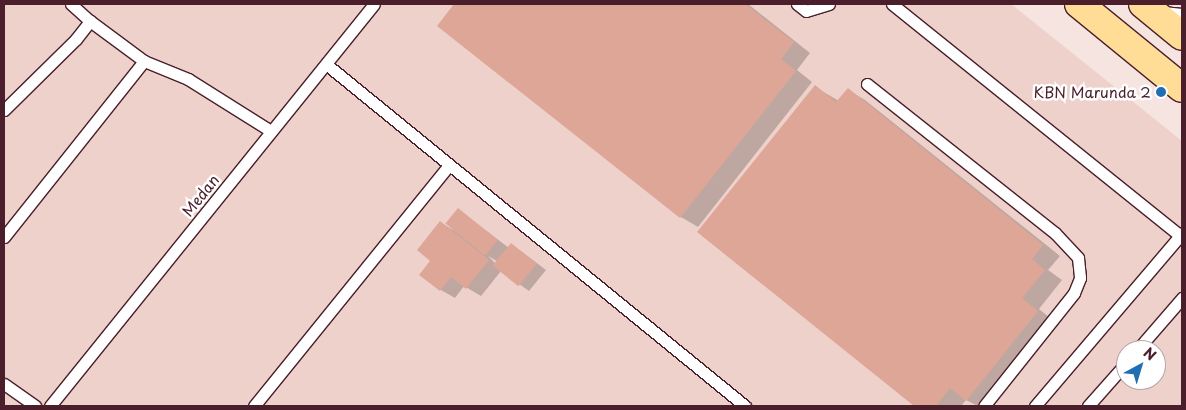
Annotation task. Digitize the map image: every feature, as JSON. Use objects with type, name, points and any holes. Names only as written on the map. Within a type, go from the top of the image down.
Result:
[{"type":"main road","points":[[1079,4],[1182,88]]},
{"type":"main road","points":[[1147,7],[1182,36]]},
{"type":"lane","points":[[71,4],[90,22],[144,61],[188,79],[271,131]]},
{"type":"lane","name":"Medan","points":[[50,406],[374,4]]},
{"type":"lane","points":[[797,4],[806,11],[829,4]]},
{"type":"lane","points":[[892,4],[1182,235],[1036,406]]},
{"type":"lane","points":[[1147,7],[1182,14]]},
{"type":"lane","points":[[4,110],[76,39],[90,22]]},
{"type":"lane","points":[[4,237],[144,61]]},
{"type":"lane","points":[[326,64],[745,406]]},
{"type":"lane","points":[[867,84],[1055,233],[1078,258],[1080,278],[1074,293],[984,406]]},
{"type":"lane","points":[[254,406],[449,165]]},
{"type":"lane","points":[[1146,340],[1182,298]]},
{"type":"lane","points":[[1088,406],[1116,374]]},
{"type":"lane","points":[[4,384],[34,406]]},
{"type":"shaded area","points":[[4,4],[1011,4],[1182,141],[1182,406],[4,406]]},
{"type":"building","points":[[454,4],[745,4],[794,42],[781,59],[796,71],[680,218],[437,26]]},
{"type":"building","points":[[815,85],[836,102],[848,88],[1043,245],[1032,259],[1045,270],[1022,298],[1038,311],[966,401],[950,388],[936,406],[914,406],[697,232]]},
{"type":"building","points":[[458,208],[498,240],[485,256],[445,224]]},
{"type":"building","points":[[440,221],[489,260],[466,289],[451,277],[440,291],[419,275],[430,261],[417,250]]},
{"type":"building","points":[[511,243],[537,264],[518,286],[493,266]]},
{"type":"place","name":"KBN Marunda 2","points":[[1161,92]]}]
